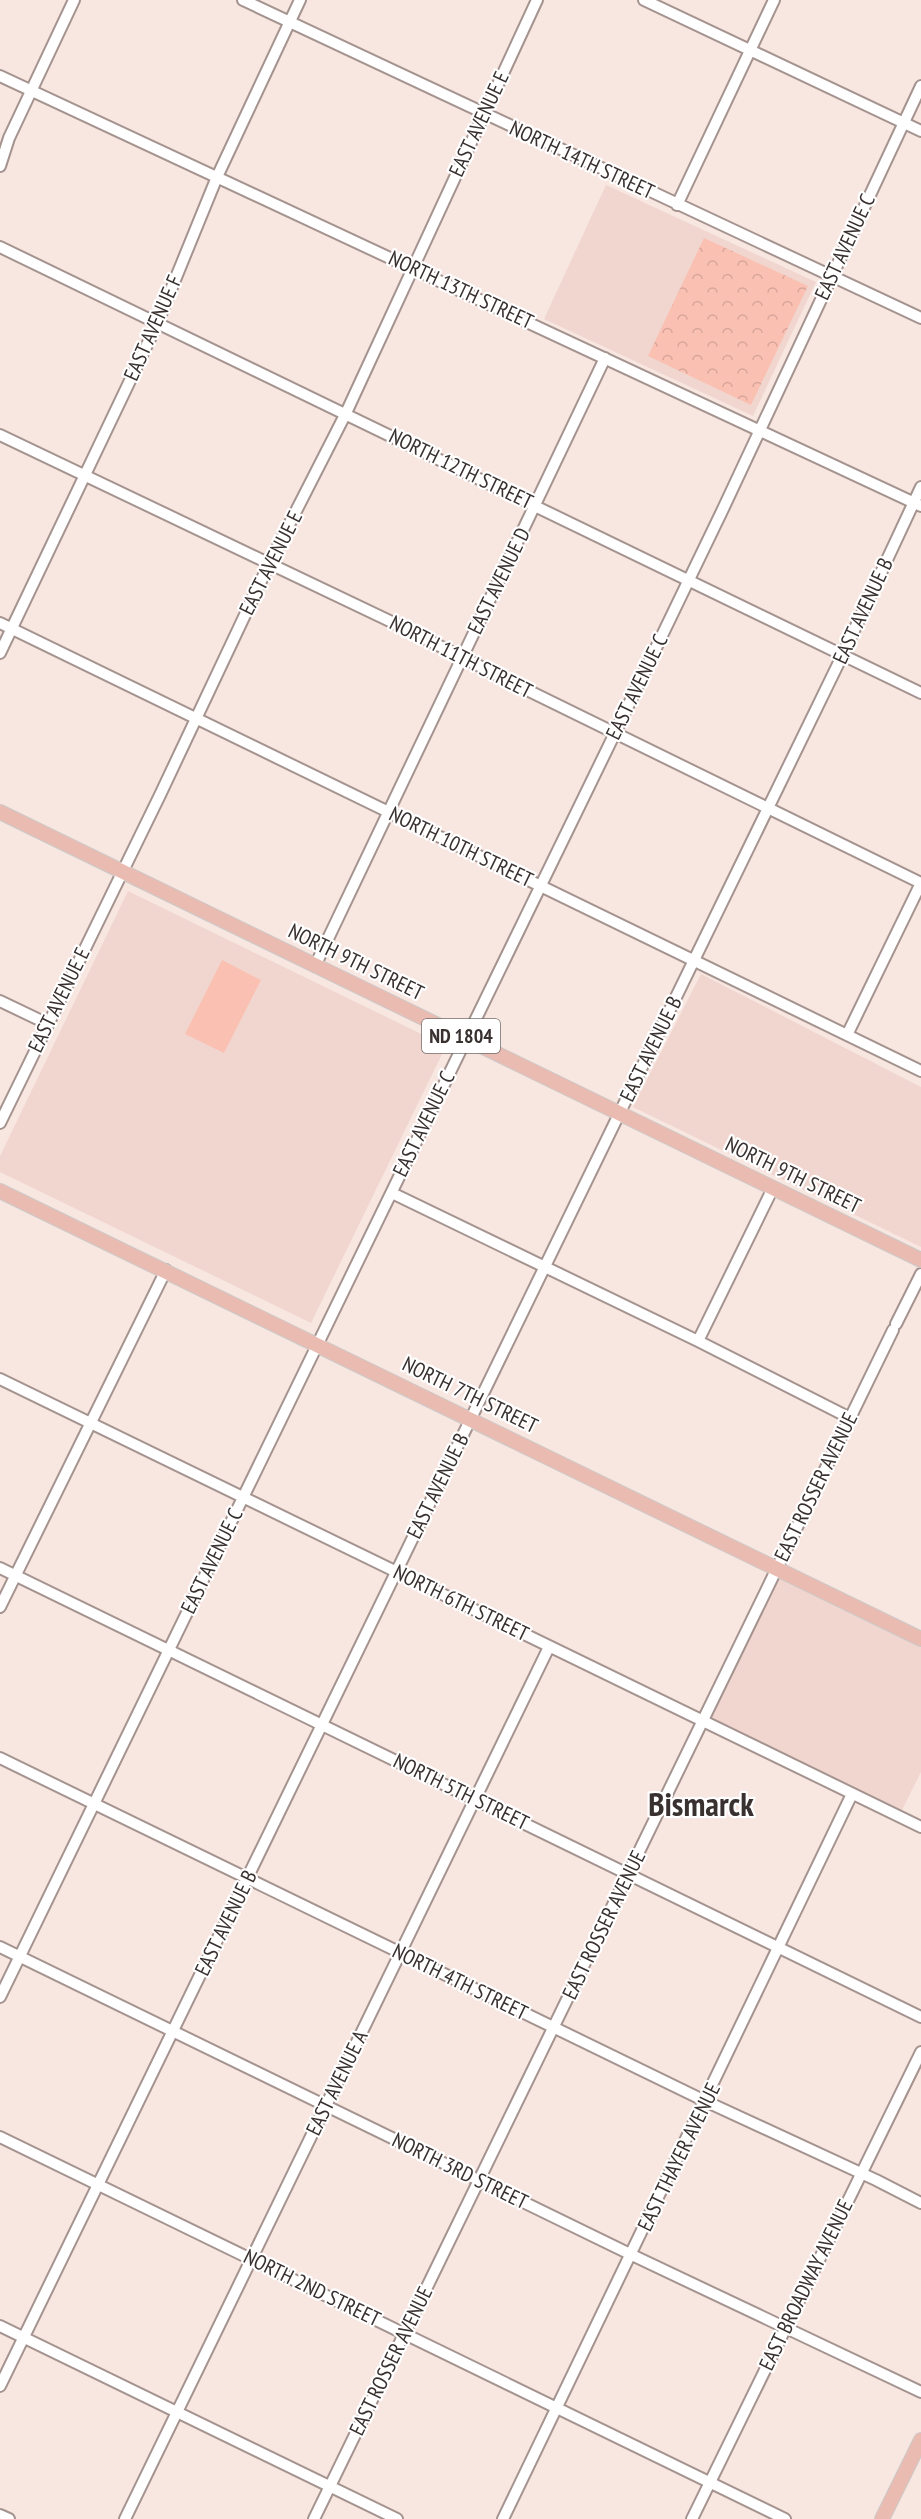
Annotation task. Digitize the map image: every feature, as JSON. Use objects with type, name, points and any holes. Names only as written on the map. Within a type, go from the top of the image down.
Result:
[{"type":"main road","name":"NORTH 9TH STREET","points":[[0,812],[921,1260]]},
{"type":"main road","name":"NORTH 7TH STREET","points":[[0,1191],[921,1639]]},
{"type":"main road","points":[[882,2519],[921,2440]]},
{"type":"street","points":[[0,166],[9,138],[74,0]]},
{"type":"street","name":"NORTH 14TH STREET","points":[[243,0],[921,318]]},
{"type":"street","name":"EAST AVENUE F","points":[[0,653],[157,324],[217,177],[300,0]]},
{"type":"street","name":"EAST AVENUE E","points":[[0,1123],[269,564],[346,413],[537,0]]},
{"type":"street","points":[[644,0],[921,131]]},
{"type":"street","points":[[677,205],[774,0]]},
{"type":"street","name":"NORTH 13TH STREET","points":[[0,76],[917,504]]},
{"type":"street","name":"EAST AVENUE C","points":[[0,1997],[615,734],[921,86]]},
{"type":"street","points":[[0,151],[9,138]]},
{"type":"street","name":"NORTH 12TH STREET","points":[[0,247],[921,693]]},
{"type":"street","name":"EAST AVENUE D","points":[[315,966],[605,358]]},
{"type":"street","name":"NORTH 11TH STREET","points":[[0,435],[396,624],[921,883]]},
{"type":"street","name":"EAST AVENUE B","points":[[0,2386],[917,504],[921,487]]},
{"type":"street","name":"NORTH 10TH STREET","points":[[0,623],[921,1071]]},
{"type":"street","points":[[847,1035],[921,883]]},
{"type":"street","points":[[0,1001],[48,1024]]},
{"type":"street","points":[[698,1341],[773,1188]]},
{"type":"street","points":[[392,1192],[850,1418]]},
{"type":"street","points":[[0,1607],[166,1270]]},
{"type":"street","name":"EAST ROSSER AVENUE","points":[[314,2519],[921,1274]]},
{"type":"street","name":"NORTH 6TH STREET","points":[[0,1379],[921,1827]]},
{"type":"street","name":"NORTH 5TH STREET","points":[[0,1568],[921,2017]]},
{"type":"street","name":"EAST AVENUE A","points":[[125,2519],[549,1647]]},
{"type":"street","name":"NORTH 4TH STREET","points":[[0,1758],[705,2102],[921,2203]]},
{"type":"street","name":"EAST THAYER AVENUE","points":[[503,2519],[852,1794]]},
{"type":"street","name":"NORTH 3RD STREET","points":[[0,1947],[632,2255],[921,2392]]},
{"type":"street","name":"EAST BROADWAY AVENUE","points":[[692,2519],[921,2052]]},
{"type":"street","name":"NORTH 2ND STREET","points":[[0,2137],[785,2519]]},
{"type":"street","points":[[0,2326],[397,2519]]},
{"type":"street","points":[[0,2515],[9,2519]]},
{"type":"shaded area","points":[[606,185],[816,282],[753,416],[544,319]]},
{"type":"shaded area","points":[[128,891],[446,1046],[311,1323],[0,1172],[0,1156]]},
{"type":"shaded area","points":[[701,974],[921,1087],[921,1247],[633,1107]]},
{"type":"shaded area","points":[[777,1569],[921,1639],[921,1772],[899,1816],[702,1721]]},
{"type":"green space","points":[[704,238],[808,286],[751,405],[648,356]]},
{"type":"green space","points":[[222,960],[261,980],[224,1053],[185,1034]]},
{"type":"district","name":"Bismarck","points":[[701,1804]]}]
